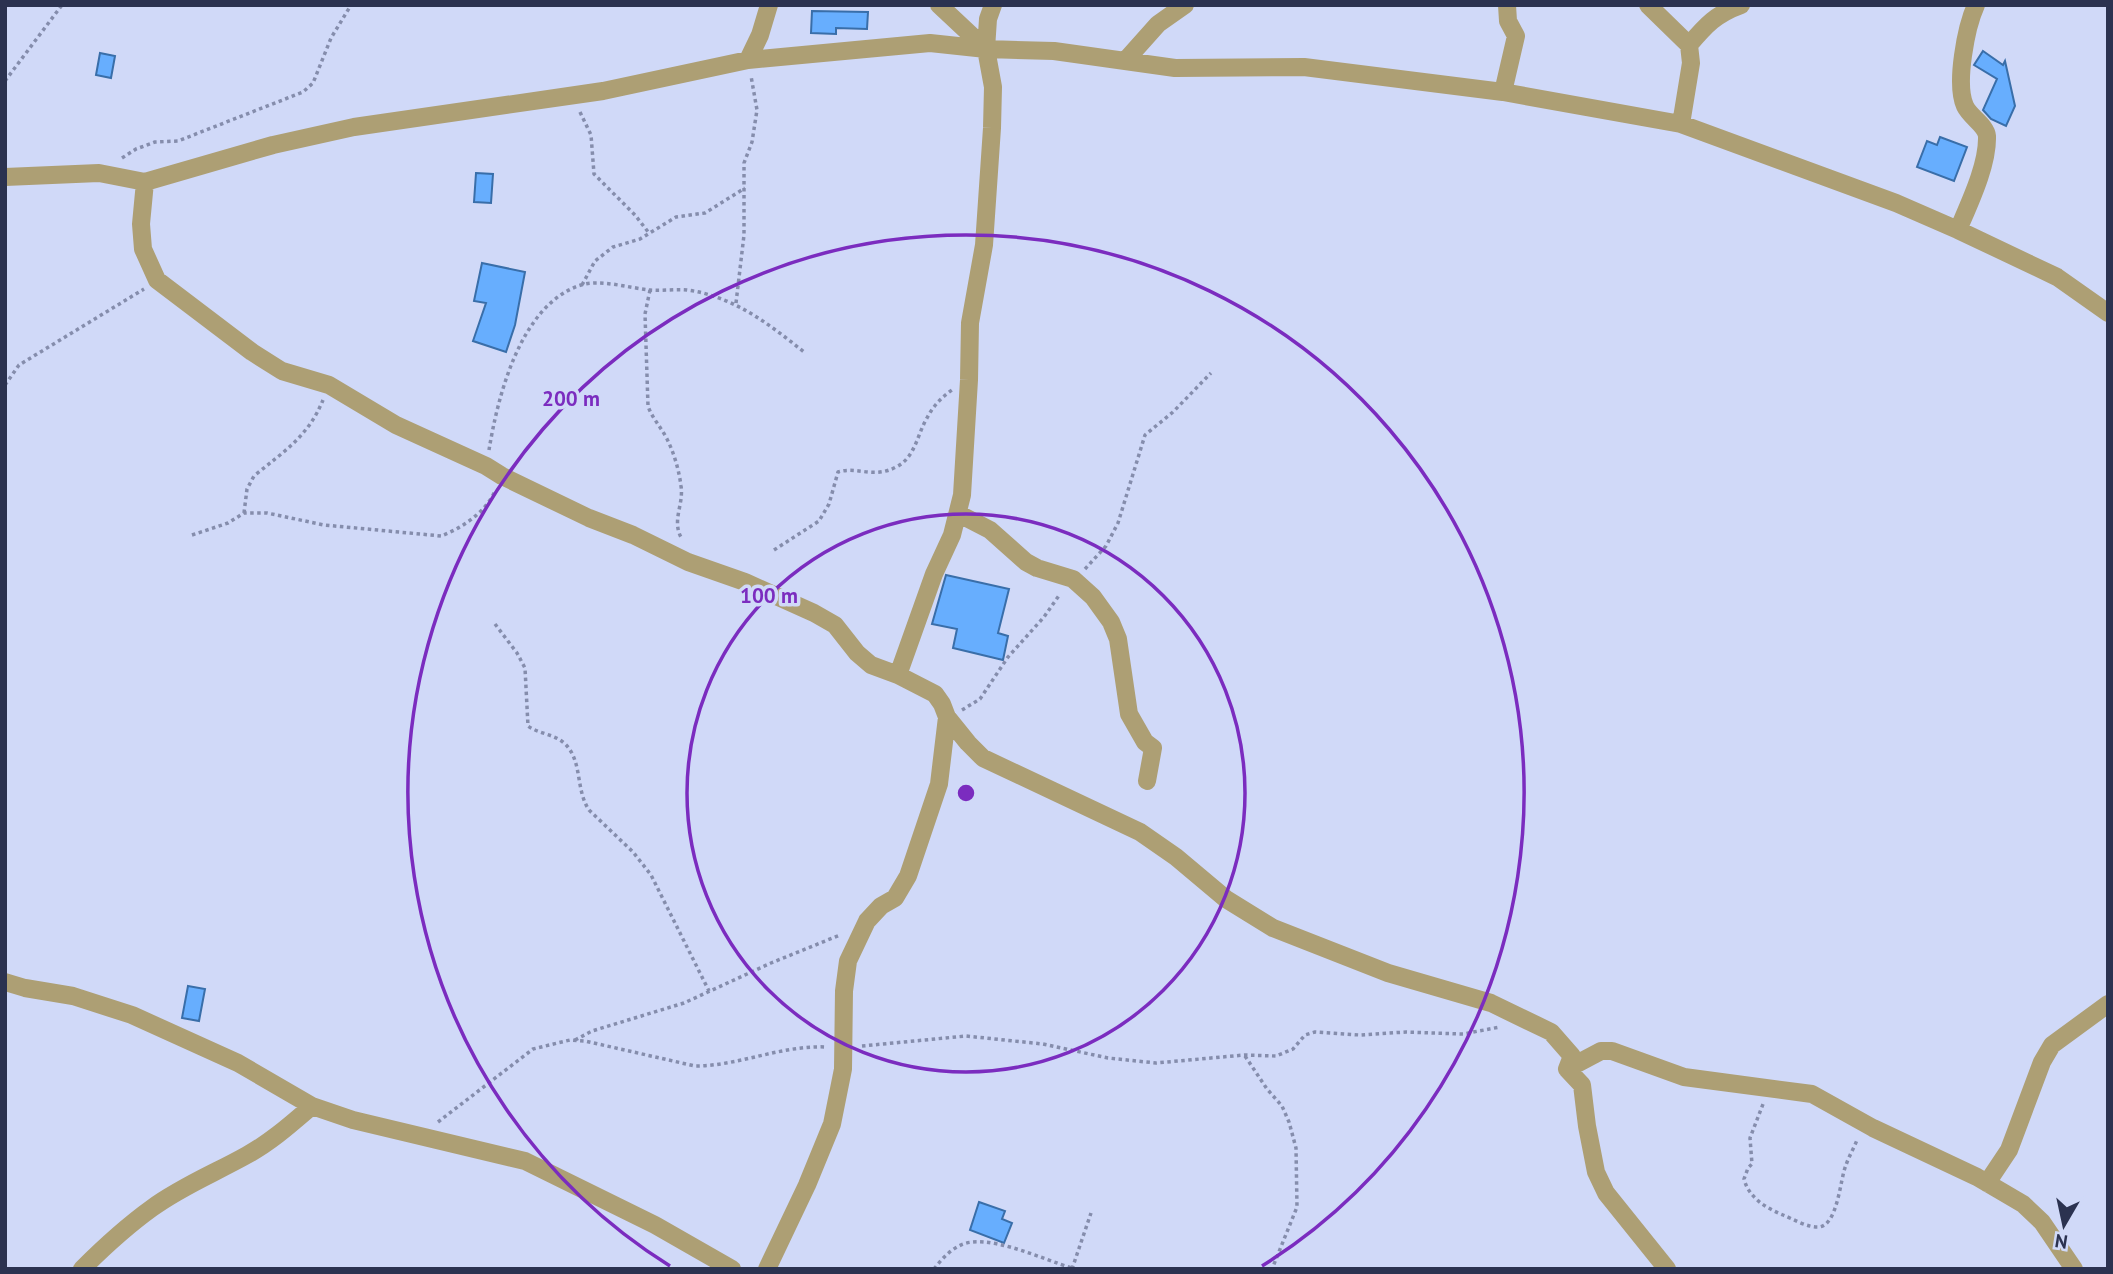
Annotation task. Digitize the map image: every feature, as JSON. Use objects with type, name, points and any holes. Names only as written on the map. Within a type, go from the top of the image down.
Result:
[{"type":"street","points":[[748,60],[760,35],[769,5]]},
{"type":"street","points":[[939,5],[986,49]]},
{"type":"street","points":[[898,675],[934,574],[959,514],[969,380],[970,323],[984,245],[992,128],[993,87],[986,49],[988,19],[993,5]]},
{"type":"street","points":[[1125,61],[1158,24],[1185,5]]},
{"type":"street","points":[[1503,92],[1516,36],[1508,21],[1507,5]]},
{"type":"street","points":[[1648,5],[1689,45],[1691,63],[1681,124]]},
{"type":"street","points":[[1689,45],[1707,23],[1724,11],[1741,5]]},
{"type":"street","points":[[1958,230],[1977,183],[1986,142],[1985,129],[1965,107],[1962,86],[1966,27],[1976,5]]},
{"type":"street","points":[[5,177],[99,173],[145,182],[247,152],[354,127],[561,98],[748,60],[930,43],[986,49],[1054,51],[1175,68],[1304,67],[1503,92],[1681,124],[1896,203],[1958,230],[2057,277],[2108,313]]},
{"type":"street","points":[[145,182],[141,223],[143,249],[158,280],[252,352],[282,371],[329,385],[396,425],[502,476],[688,562],[746,582],[814,613],[835,625],[857,653],[871,665],[935,694],[943,704],[947,717],[983,758],[1140,832],[1176,857],[1226,899],[1273,928],[1388,973],[1477,998],[1526,1019],[1550,1032],[1563,1045],[1572,1056],[1567,1069]]},
{"type":"street","points":[[959,514],[990,530],[1026,562],[1073,579],[1093,597],[1111,622],[1118,639],[1129,714],[1145,743],[1153,748],[1147,781]]},
{"type":"street","points":[[767,1269],[807,1185],[832,1124],[843,1069],[846,970],[867,921],[881,906],[895,898],[908,876],[939,784],[947,717]]},
{"type":"street","points":[[5,982],[73,996],[132,1015],[239,1063],[312,1107],[524,1161],[655,1225],[732,1269]]},
{"type":"street","points":[[1987,1183],[2009,1150],[2042,1062],[2052,1045],[2108,1004]]},
{"type":"street","points":[[1567,1069],[1601,1051],[1612,1051],[1684,1077],[1812,1094],[1859,1121],[1987,1183],[2023,1204],[2042,1222],[2074,1269]]},
{"type":"street","points":[[1567,1069],[1582,1085],[1596,1172],[1605,1193],[1667,1269]]},
{"type":"street","points":[[82,1269],[151,1208],[190,1183],[247,1155],[282,1132],[312,1107]]},
{"type":"path","points":[[5,81],[62,5]]},
{"type":"path","points":[[99,173],[136,149],[155,142],[178,141],[303,92],[313,83],[331,38],[351,5]]},
{"type":"path","points":[[736,304],[742,263],[744,163],[752,142],[757,110],[748,60]]},
{"type":"path","points":[[561,98],[583,115],[591,135],[594,174],[649,233]]},
{"type":"path","points":[[486,466],[500,396],[527,329],[548,306],[582,285],[595,261],[604,252],[640,239],[668,220],[705,213],[745,188]]},
{"type":"path","points":[[5,385],[19,365],[158,280]]},
{"type":"path","points":[[582,285],[687,290],[718,297],[736,304],[804,352]]},
{"type":"path","points":[[650,290],[645,314],[648,406],[666,436],[677,467],[682,500],[677,528],[686,543],[688,562]]},
{"type":"path","points":[[947,717],[980,699],[1007,657],[1112,537],[1124,507],[1145,435],[1173,412],[1211,373]]},
{"type":"path","points":[[774,550],[819,521],[829,504],[838,472],[884,472],[905,462],[937,402],[969,380]]},
{"type":"path","points":[[244,513],[250,482],[295,444],[319,410],[329,385]]},
{"type":"path","points":[[192,535],[228,523],[244,513],[267,513],[324,525],[441,536],[452,532],[477,514],[491,500],[502,476]]},
{"type":"path","points":[[495,624],[525,668],[528,726],[541,734],[558,739],[574,756],[583,802],[633,852],[651,875],[709,991]]},
{"type":"path","points":[[414,1135],[440,1121],[533,1049],[574,1040],[592,1031],[663,1011],[771,962],[846,933],[867,921]]},
{"type":"path","points":[[574,1040],[695,1066],[712,1066],[815,1046],[844,1048],[966,1035],[1043,1044],[1136,1062],[1168,1062],[1244,1055],[1276,1056],[1287,1052],[1305,1035],[1315,1032],[1360,1035],[1406,1032],[1464,1034],[1526,1019]]},
{"type":"path","points":[[1244,1055],[1282,1106],[1296,1148],[1297,1207],[1272,1269]]},
{"type":"path","points":[[1757,1087],[1763,1106],[1750,1138],[1753,1157],[1752,1164],[1745,1173],[1746,1186],[1760,1203],[1814,1226],[1821,1227],[1826,1224],[1832,1215],[1845,1166],[1859,1135],[1859,1121]]},
{"type":"path","points":[[934,1269],[960,1244],[975,1241],[1003,1246],[1072,1268],[1091,1213]]},
{"type":"building","points":[[812,11],[868,12],[867,29],[836,28],[836,34],[811,33]]},
{"type":"building","points":[[1983,51],[2003,65],[2005,61],[2015,106],[2006,126],[1991,119],[1983,110],[1997,79],[1974,65]]},
{"type":"building","points":[[100,53],[115,56],[111,78],[96,75]]},
{"type":"building","points":[[1940,137],[1967,147],[1954,181],[1917,167],[1927,141],[1937,145]]},
{"type":"building","points":[[476,173],[493,174],[491,203],[474,202]]},
{"type":"building","points":[[482,263],[525,272],[515,325],[506,352],[473,341],[486,303],[474,301]]},
{"type":"building","points":[[946,575],[1009,589],[998,633],[1008,636],[1003,660],[953,648],[957,629],[932,624]]},
{"type":"building","points":[[188,986],[205,989],[199,1021],[182,1018]]},
{"type":"building","points":[[979,1202],[1005,1211],[1002,1219],[1012,1223],[1004,1243],[970,1230]]}]
